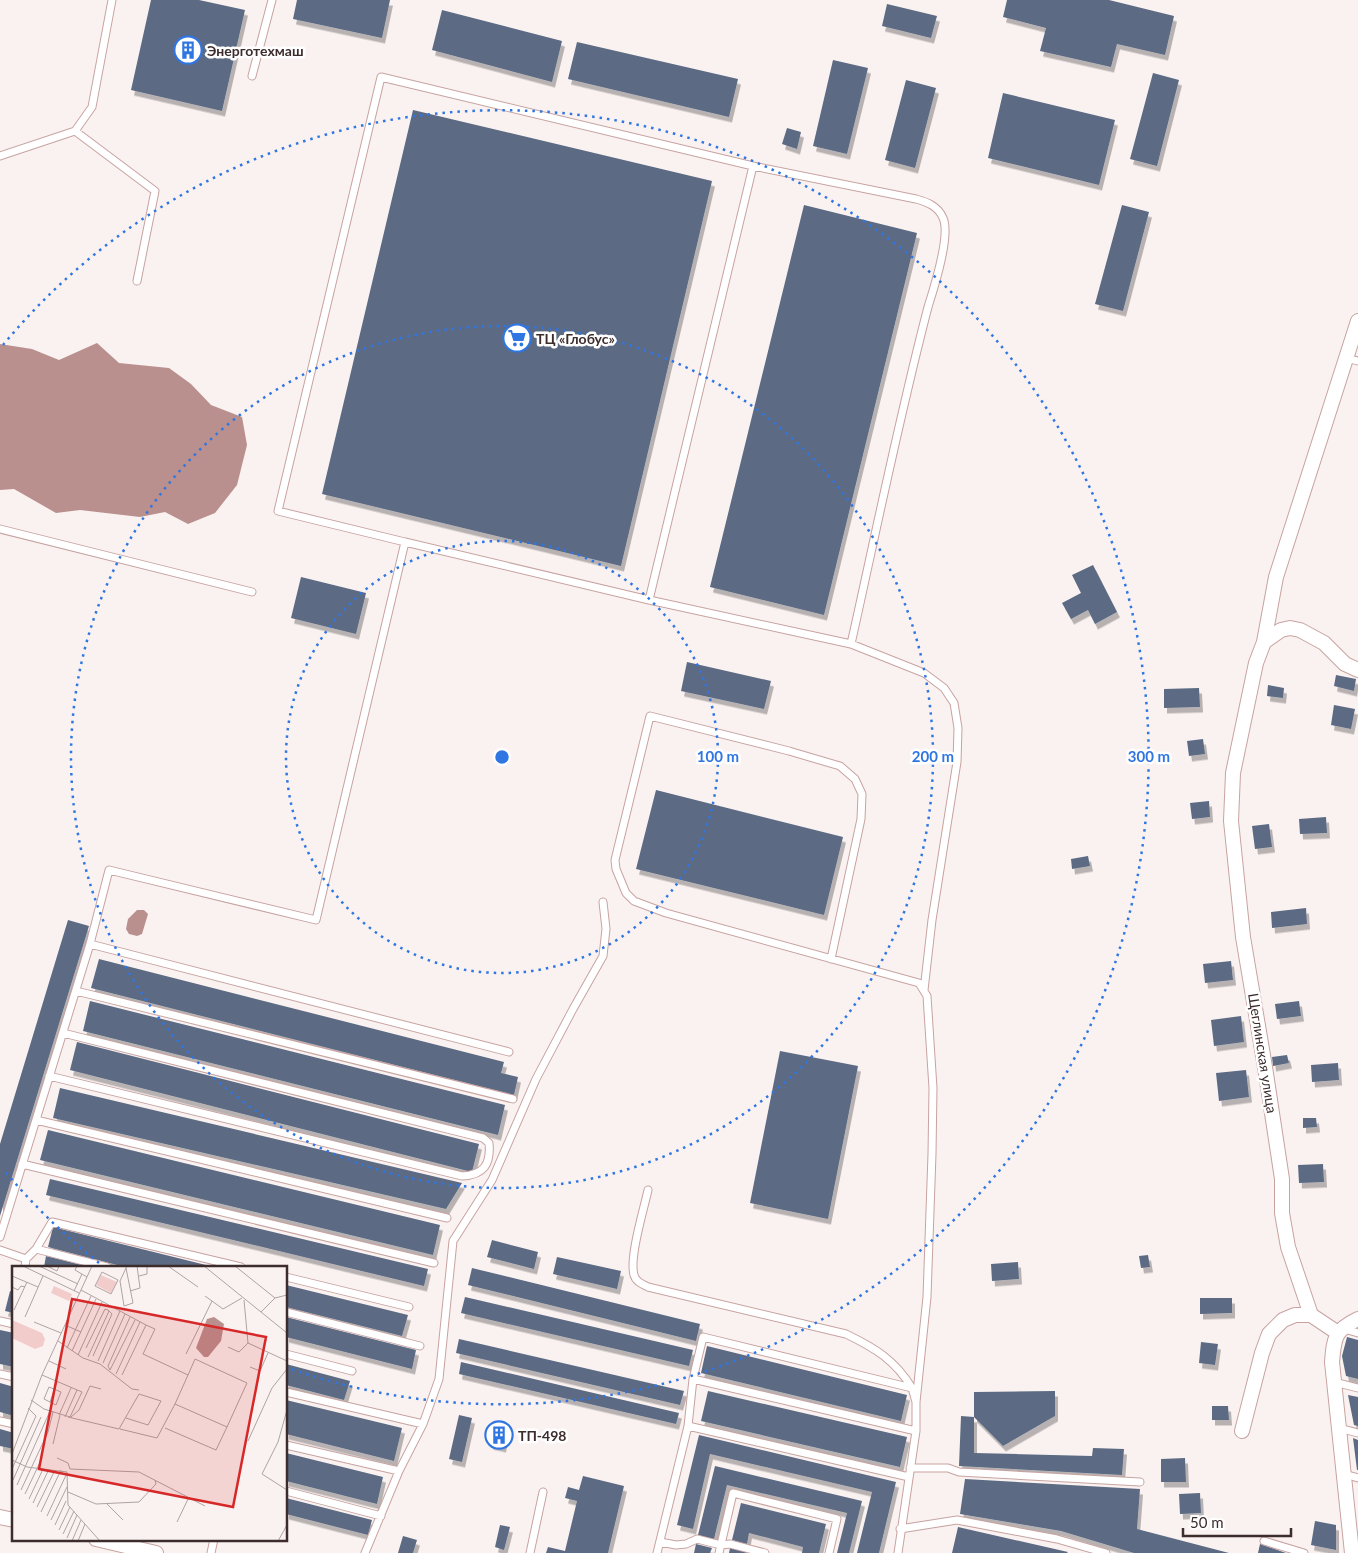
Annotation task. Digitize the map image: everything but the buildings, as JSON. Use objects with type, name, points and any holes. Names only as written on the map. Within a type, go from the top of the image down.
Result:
[{"type":"street","name":"Щеглинская улица","points":[[1312,1315],[1288,1247],[1282,1213],[1282,1179],[1266,1067],[1243,937],[1231,821],[1233,773],[1256,663],[1264,642],[1276,577],[1352,359],[1358,321]]},
{"type":"street","points":[[1264,642],[1281,630],[1290,628],[1300,630],[1324,643],[1345,664],[1358,670]]},
{"type":"street","points":[[1242,1431],[1262,1353],[1269,1334],[1283,1320],[1295,1315],[1312,1315],[1339,1330]]},
{"type":"street","points":[[1352,1553],[1353,1522],[1344,1474],[1332,1362],[1333,1348],[1339,1330],[1358,1319]]},
{"type":"street","points":[[100,1540],[156,1553]]},
{"type":"lane","points":[[0,156],[75,131],[92,107],[112,0]]},
{"type":"lane","points":[[252,76],[272,0]]},
{"type":"lane","points":[[851,644],[922,333],[941,261],[944,235],[943,218],[932,204],[916,199],[753,166],[381,77],[278,511],[649,600],[851,644],[924,673],[944,688],[954,703],[958,728],[958,762],[932,920],[924,991]]},
{"type":"lane","points":[[75,131],[155,190],[138,281]]},
{"type":"lane","points":[[649,600],[753,166]]},
{"type":"lane","points":[[0,529],[252,592]]},
{"type":"lane","points":[[0,1237],[76,992],[109,870],[316,920],[406,542]]},
{"type":"lane","points":[[831,959],[861,819],[862,794],[855,779],[840,766],[789,751],[650,716],[615,860],[616,869],[626,893],[634,901],[666,913],[831,959],[919,983],[927,996],[933,1088],[927,1297],[916,1402],[916,1431],[900,1529],[898,1553]]},
{"type":"lane","points":[[365,1553],[399,1471],[423,1424],[439,1379],[454,1241],[492,1180],[536,1079],[604,956],[606,929],[602,902]]},
{"type":"lane","points":[[90,944],[509,1052]]},
{"type":"lane","points":[[76,992],[513,1100]]},
{"type":"lane","points":[[49,1076],[462,1176],[474,1175],[483,1170],[490,1152],[489,1142],[483,1138],[63,1033]]},
{"type":"lane","points":[[36,1120],[447,1218]]},
{"type":"lane","points":[[22,1164],[434,1263]]},
{"type":"lane","points":[[648,1190],[633,1258],[634,1277],[639,1283],[648,1287],[846,1334],[888,1358],[902,1372],[912,1388],[916,1402]]},
{"type":"lane","points":[[0,1250],[26,1263],[52,1222],[237,1266]]},
{"type":"lane","points":[[36,1249],[104,1266]]},
{"type":"lane","points":[[288,1278],[409,1307]]},
{"type":"lane","points":[[288,1313],[420,1346]]},
{"type":"lane","points":[[1339,1330],[1358,1332]]},
{"type":"lane","points":[[657,1553],[688,1426],[693,1379],[703,1337],[912,1388]]},
{"type":"lane","points":[[288,1355],[352,1371]]},
{"type":"lane","points":[[693,1379],[916,1431]]},
{"type":"lane","points":[[1334,1382],[1358,1388]]},
{"type":"lane","points":[[288,1392],[423,1424]]},
{"type":"lane","points":[[688,1426],[909,1477]]},
{"type":"lane","points":[[1339,1428],[1358,1433]]},
{"type":"lane","points":[[288,1445],[399,1471]]},
{"type":"lane","points":[[910,1468],[948,1468],[959,1472],[1140,1482]]},
{"type":"lane","points":[[1344,1474],[1358,1478]]},
{"type":"lane","points":[[288,1492],[381,1516]]},
{"type":"lane","points":[[530,1553],[543,1492]]},
{"type":"lane","points":[[719,1553],[733,1493],[837,1519],[829,1553]]},
{"type":"lane","points":[[900,1529],[957,1520],[1057,1539],[1106,1553]]},
{"type":"lane","points":[[211,1553],[214,1540]]},
{"type":"lane","points":[[660,1542],[676,1545],[697,1540],[721,1545],[730,1544],[765,1553]]},
{"type":"lane","points":[[1264,1541],[1304,1553]]},
{"type":"shaded area","points":[[97,343],[119,363],[169,368],[191,384],[211,405],[242,417],[247,445],[237,485],[215,513],[188,524],[165,512],[140,517],[80,510],[56,513],[14,489],[0,490],[0,344],[32,349],[59,360]]},
{"type":"shaded area","points":[[137,910],[144,910],[148,914],[142,934],[137,936],[129,934],[126,929],[128,919]]},
{"type":"place","name":"Энерготехмаш","points":[[188,50]]},
{"type":"place","name":"ТЦ «Глобус»","points":[[517,338]]},
{"type":"place","name":"ТП-498","points":[[499,1435]]}]
